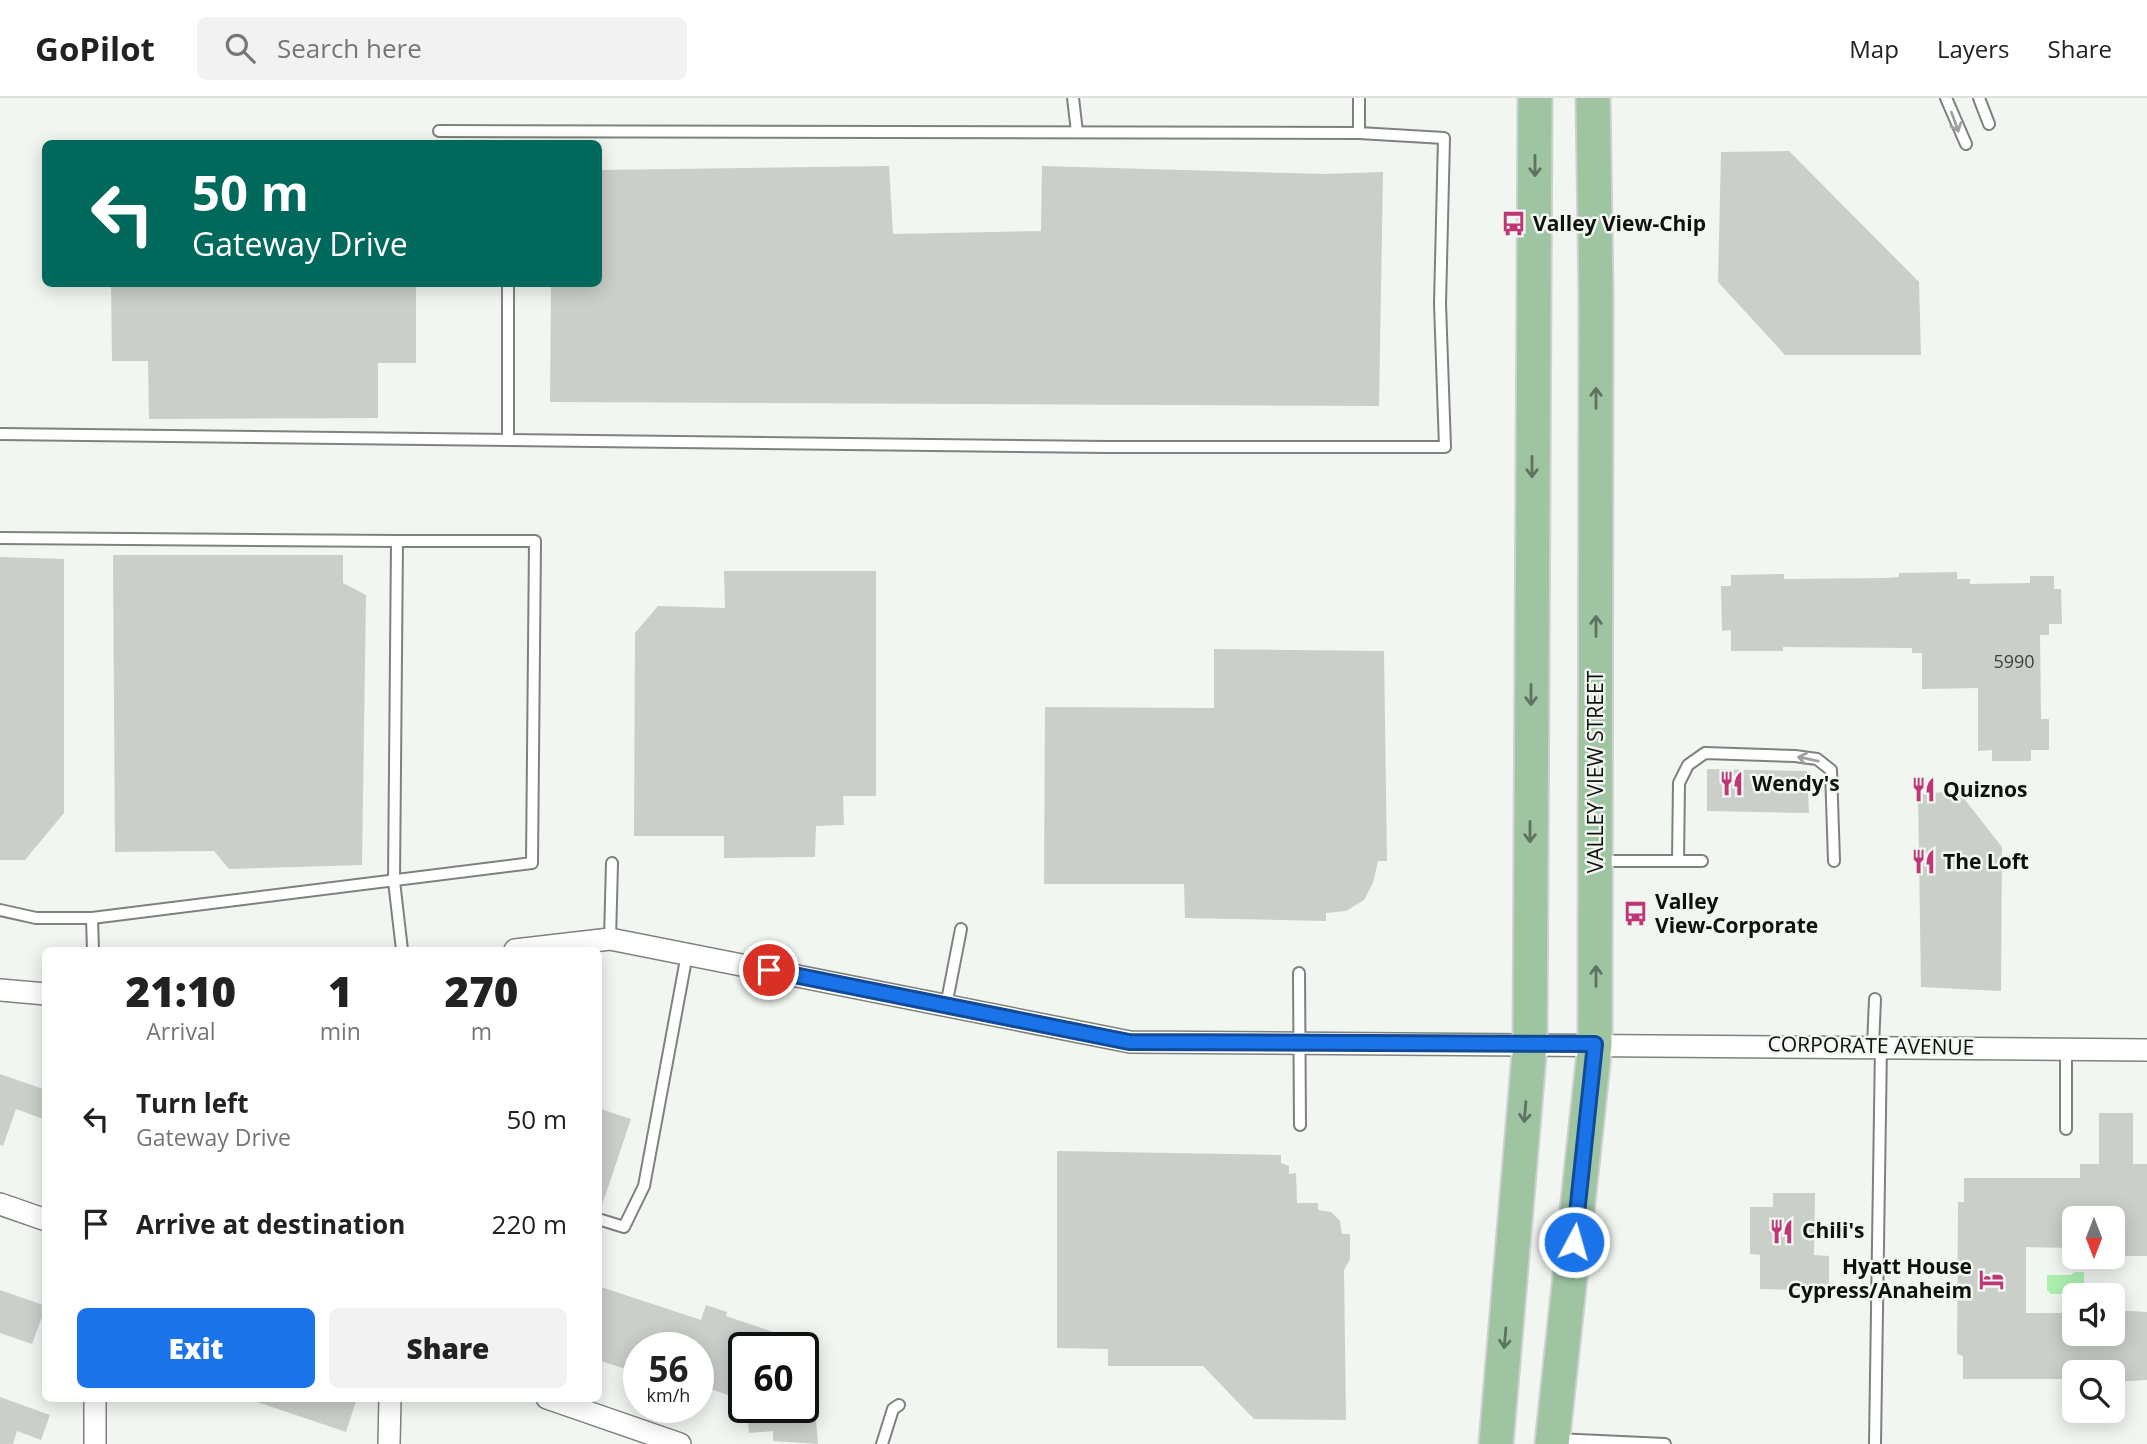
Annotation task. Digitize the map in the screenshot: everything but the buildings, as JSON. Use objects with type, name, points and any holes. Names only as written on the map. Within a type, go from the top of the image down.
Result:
[{"type":"main road","points":[[1496,1444],[1531,1044],[1535,98]]},
{"type":"main road","name":"VALLEY VIEW STREET","points":[[1553,1442],[1595,1044],[1597,861],[1593,98]]},
{"type":"street","name":"CORPORATE AVENUE","points":[[541,947],[610,939],[1129,1042],[2147,1050]]},
{"type":"street","points":[[0,990],[42,994]]},
{"type":"street","points":[[0,1204],[42,1219]]},
{"type":"street","points":[[95,1402],[95,1444]]},
{"type":"street","points":[[389,1444],[390,1402]]},
{"type":"street","points":[[559,1402],[680,1444]]},
{"type":"lane","points":[[1073,98],[1077,132]]},
{"type":"lane","points":[[1359,98],[1359,133]]},
{"type":"lane","points":[[1947,98],[1966,144]]},
{"type":"lane","points":[[1979,98],[1989,124]]},
{"type":"lane","points":[[0,434],[1107,447],[1445,447],[1440,304],[1444,138],[1359,133],[439,131]]},
{"type":"lane","points":[[509,131],[509,140]]},
{"type":"lane","points":[[508,287],[508,439]]},
{"type":"lane","points":[[0,538],[536,541],[532,863],[92,918],[36,918],[0,910]]},
{"type":"lane","points":[[397,541],[394,881],[402,947]]},
{"type":"lane","points":[[1678,861],[1679,782],[1688,765],[1705,753],[1818,759],[1830,770],[1834,861]]},
{"type":"lane","points":[[1597,861],[1702,861]]},
{"type":"lane","points":[[610,939],[612,863]]},
{"type":"lane","points":[[92,918],[93,947]]},
{"type":"lane","points":[[946,1006],[961,929]]},
{"type":"lane","points":[[602,1220],[624,1227],[644,1186],[687,954]]},
{"type":"lane","points":[[1298,973],[1300,1125]]},
{"type":"lane","points":[[1875,999],[1875,1444]]},
{"type":"lane","points":[[2066,1049],[2066,1129]]},
{"type":"lane","points":[[881,1444],[893,1409],[899,1405]]},
{"type":"lane","points":[[1553,1442],[1665,1444]]},
{"type":"shaded area","points":[[2084,1272],[2084,1283],[2062,1283],[2062,1294],[2051,1294],[2047,1290],[2047,1275]]},
{"type":"place","name":"Valley View-Chip","points":[[1513,224]]},
{"type":"place","name":"Wendy's","points":[[1732,784]]},
{"type":"place","name":"Quiznos","points":[[1923,790]]},
{"type":"place","name":"The Loft","points":[[1923,862]]},
{"type":"place","name":"Valley View-Corporate","points":[[1635,914]]},
{"type":"place","name":"Chili's","points":[[1782,1231]]},
{"type":"place","name":"Hyatt House Cypress/Anaheim","points":[[1992,1279]]},
{"type":"route","points":[[769,970],[1129,1042],[1595,1044],[1574,1242]]}]
